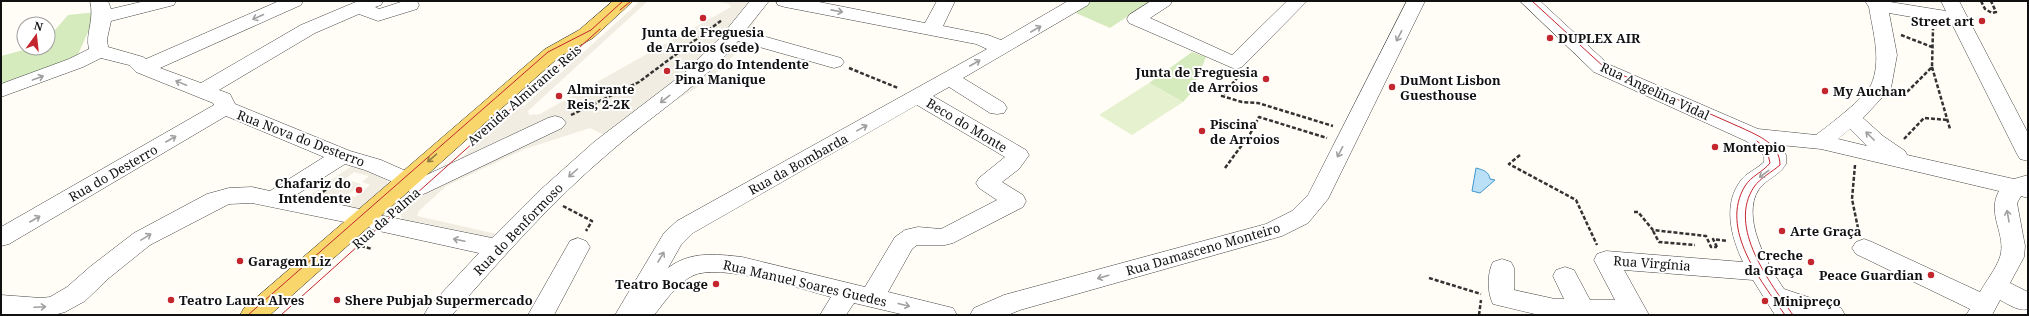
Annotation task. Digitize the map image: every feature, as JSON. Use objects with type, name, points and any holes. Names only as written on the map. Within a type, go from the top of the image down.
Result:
[{"type":"main road","name":"Avenida Almirante Reis","points":[[412,184],[552,53],[586,34],[624,1]]},
{"type":"main road","name":"Avenida Almirante Reis","points":[[412,184],[631,1]]},
{"type":"main road","name":"Rua da Palma","points":[[253,315],[371,220],[412,184]]},
{"type":"main road","name":"Rua da Palma","points":[[276,315],[371,220]]},
{"type":"street","points":[[1,91],[76,63],[99,51],[96,41],[101,9],[167,1]]},
{"type":"street","points":[[143,68],[294,1]]},
{"type":"street","points":[[729,26],[760,1]]},
{"type":"street","points":[[785,1],[981,39],[1002,48]]},
{"type":"street","points":[[930,30],[946,1]]},
{"type":"street","name":"Rua da Bombarda","points":[[628,315],[672,240],[685,228],[1002,48],[1081,1]]},
{"type":"street","points":[[1163,1],[1136,20],[1235,62],[1298,1]]},
{"type":"street","name":"Rua Damasceno Monteiro","points":[[983,315],[1014,302],[1274,230],[1300,217],[1312,205],[1345,143],[1416,1]]},
{"type":"street","name":"Rua Angelina Vidal","points":[[1529,1],[1601,68],[1754,136]]},
{"type":"street","points":[[1950,1],[2028,154]]},
{"type":"street","points":[[203,91],[308,29],[367,4],[378,15],[410,5]]},
{"type":"street","points":[[1820,142],[1851,118],[1881,88],[1887,55],[1883,29],[1876,4],[1959,19]]},
{"type":"street","points":[[729,26],[784,47],[834,62]]},
{"type":"street","name":"Rua do Benformoso","points":[[437,315],[497,248],[546,198],[602,147],[690,78],[729,26]]},
{"type":"street","name":"Rua Nova do Desterro","points":[[99,51],[136,61],[143,68],[223,100],[225,108],[342,156],[374,166],[412,184]]},
{"type":"street","points":[[949,78],[998,108]]},
{"type":"street","name":"Beco do Monte","points":[[872,298],[902,243],[909,237],[915,235],[938,238],[945,237],[1015,201],[987,183],[1011,164],[1018,155],[918,96]]},
{"type":"street","name":"Rua do Desterro","points":[[1,238],[225,108]]},
{"type":"street","points":[[1851,118],[1875,141],[1914,164]]},
{"type":"street","name":"Rua da Palma","points":[[412,184],[555,123]]},
{"type":"street","points":[[1754,136],[1820,142],[2025,188]]},
{"type":"street","points":[[1754,136],[1769,147],[1776,156],[1776,160],[1773,167],[1750,185],[1744,198],[1742,212],[1745,238],[1752,271],[1782,305],[1832,315]]},
{"type":"street","points":[[273,199],[342,156]]},
{"type":"street","points":[[1986,302],[2012,257],[2021,249],[2005,203],[2007,196],[2025,188]]},
{"type":"street","points":[[1,305],[41,308],[56,305],[76,294],[100,272],[142,239],[215,200],[240,194],[341,212],[497,248]]},
{"type":"street","points":[[541,315],[578,246]]},
{"type":"street","points":[[1864,248],[1986,302],[2024,301]]},
{"type":"street","name":"Rua Virgínia","points":[[1635,312],[1606,260],[1752,271]]},
{"type":"street","name":"Rua Manuel Soares Guedes","points":[[639,315],[677,272],[700,263],[726,263],[944,315]]},
{"type":"street","points":[[1502,268],[1502,297],[1555,308],[1582,308],[1635,312]]},
{"type":"street","points":[[1565,276],[1582,308]]},
{"type":"street","points":[[833,315],[848,292]]},
{"type":"path","points":[[1981,1],[1985,9],[1992,13],[1996,12],[1991,1]]},
{"type":"path","points":[[1934,23],[1932,67],[1950,129]]},
{"type":"path","points":[[555,123],[639,82],[729,26]]},
{"type":"path","points":[[1883,29],[1930,45],[1932,48]]},
{"type":"path","points":[[834,62],[918,96]]},
{"type":"path","points":[[1881,88],[1904,96],[1932,67]]},
{"type":"path","points":[[1232,86],[1222,96],[1242,102],[1258,103],[1316,121]]},
{"type":"path","points":[[1225,168],[1250,134],[1259,117],[1345,143]]},
{"type":"path","points":[[1906,137],[1924,118],[1948,120]]},
{"type":"path","points":[[1520,154],[1509,164],[1576,200],[1599,250]]},
{"type":"path","points":[[1855,165],[1852,178],[1853,216],[1864,248]]},
{"type":"path","points":[[546,198],[592,221],[578,246]]},
{"type":"path","points":[[1634,212],[1638,212],[1653,230],[1659,242],[1695,245]]},
{"type":"path","points":[[1653,230],[1706,236],[1711,247],[1717,247],[1712,239],[1725,241]]},
{"type":"path","points":[[1429,278],[1475,290],[1482,294]]},
{"type":"green space","points":[[1085,1],[1151,1],[1110,28],[1076,13],[1076,9]]},
{"type":"green space","points":[[97,12],[76,59],[1,85],[1,56],[16,52],[16,56],[56,56],[56,29],[68,15]]},
{"type":"green space","points":[[1192,52],[1206,57],[1192,92],[1183,102],[1149,83]]},
{"type":"green space","points":[[1149,83],[1183,102],[1132,135],[1099,115]]},
{"type":"shaded area","name":"Largo do Intendente Pina Manique","points":[[635,1],[648,1],[528,111],[529,115],[540,114],[731,7],[729,4],[712,1],[741,1],[752,3],[768,1],[733,56],[706,82],[673,102],[494,237],[473,238],[476,234],[419,222],[415,226],[402,221],[401,214],[407,206],[519,106],[524,106],[638,3]],"holes":[[[590,128],[608,137],[497,234],[417,216],[419,211],[446,186],[525,149]]]},
{"type":"shaded area","points":[[356,163],[363,165],[363,169],[386,180],[390,184],[361,209],[305,198]],"holes":[[[354,172],[369,176],[362,182],[370,185],[355,197],[348,195],[361,184],[345,179]]]},
{"type":"water","points":[[1476,168],[1486,172],[1490,179],[1495,180],[1480,193],[1472,191]]},
{"type":"tram line","points":[[248,315],[548,52],[591,30],[623,1]]},
{"type":"tram line","points":[[620,10],[631,1]]},
{"type":"tram line","points":[[1532,1],[1604,67],[1749,131],[1772,146],[1779,158],[1780,165],[1754,187],[1747,203],[1745,219],[1748,237],[1763,271],[1793,315]]},
{"type":"tram line","points":[[281,315],[600,29]]},
{"type":"tram line","points":[[1757,141],[1767,150],[1770,163],[1750,179],[1745,186],[1738,202],[1737,220],[1740,237],[1746,254],[1765,287],[1785,315]]},
{"type":"place","name":"Junta de Freguesia de Arroios (sede)","points":[[703,18]]},
{"type":"place","name":"Street art","points":[[1982,21]]},
{"type":"place","name":"DUPLEX AIR","points":[[1550,38]]},
{"type":"place","name":"Largo do Intendente Pina Manique","points":[[667,71]]},
{"type":"place","name":"Junta de Freguesia de Arroios","points":[[1266,79]]},
{"type":"place","name":"DuMont Lisbon Guesthouse","points":[[1392,87]]},
{"type":"place","name":"My Auchan","points":[[1825,91]]},
{"type":"place","name":"Almirante Reis, 2-2K","points":[[559,96]]},
{"type":"place","name":"Piscina de Arroios","points":[[1202,131]]},
{"type":"place","name":"Montepio","points":[[1715,147]]},
{"type":"place","name":"Chafariz do Intendente","points":[[359,190]]},
{"type":"place","name":"Arte Graça","points":[[1782,231]]},
{"type":"place","name":"Garagem Liz","points":[[240,261]]},
{"type":"place","name":"Creche da Graça","points":[[1811,262]]},
{"type":"place","name":"Peace Guardian","points":[[1931,275]]},
{"type":"place","name":"Teatro Bocage","points":[[716,284]]},
{"type":"place","name":"Teatro Laura Alves","points":[[171,300]]},
{"type":"place","name":"Shere Pubjab Supermercado","points":[[337,300]]},
{"type":"place","name":"Minipreço","points":[[1765,301]]}]
